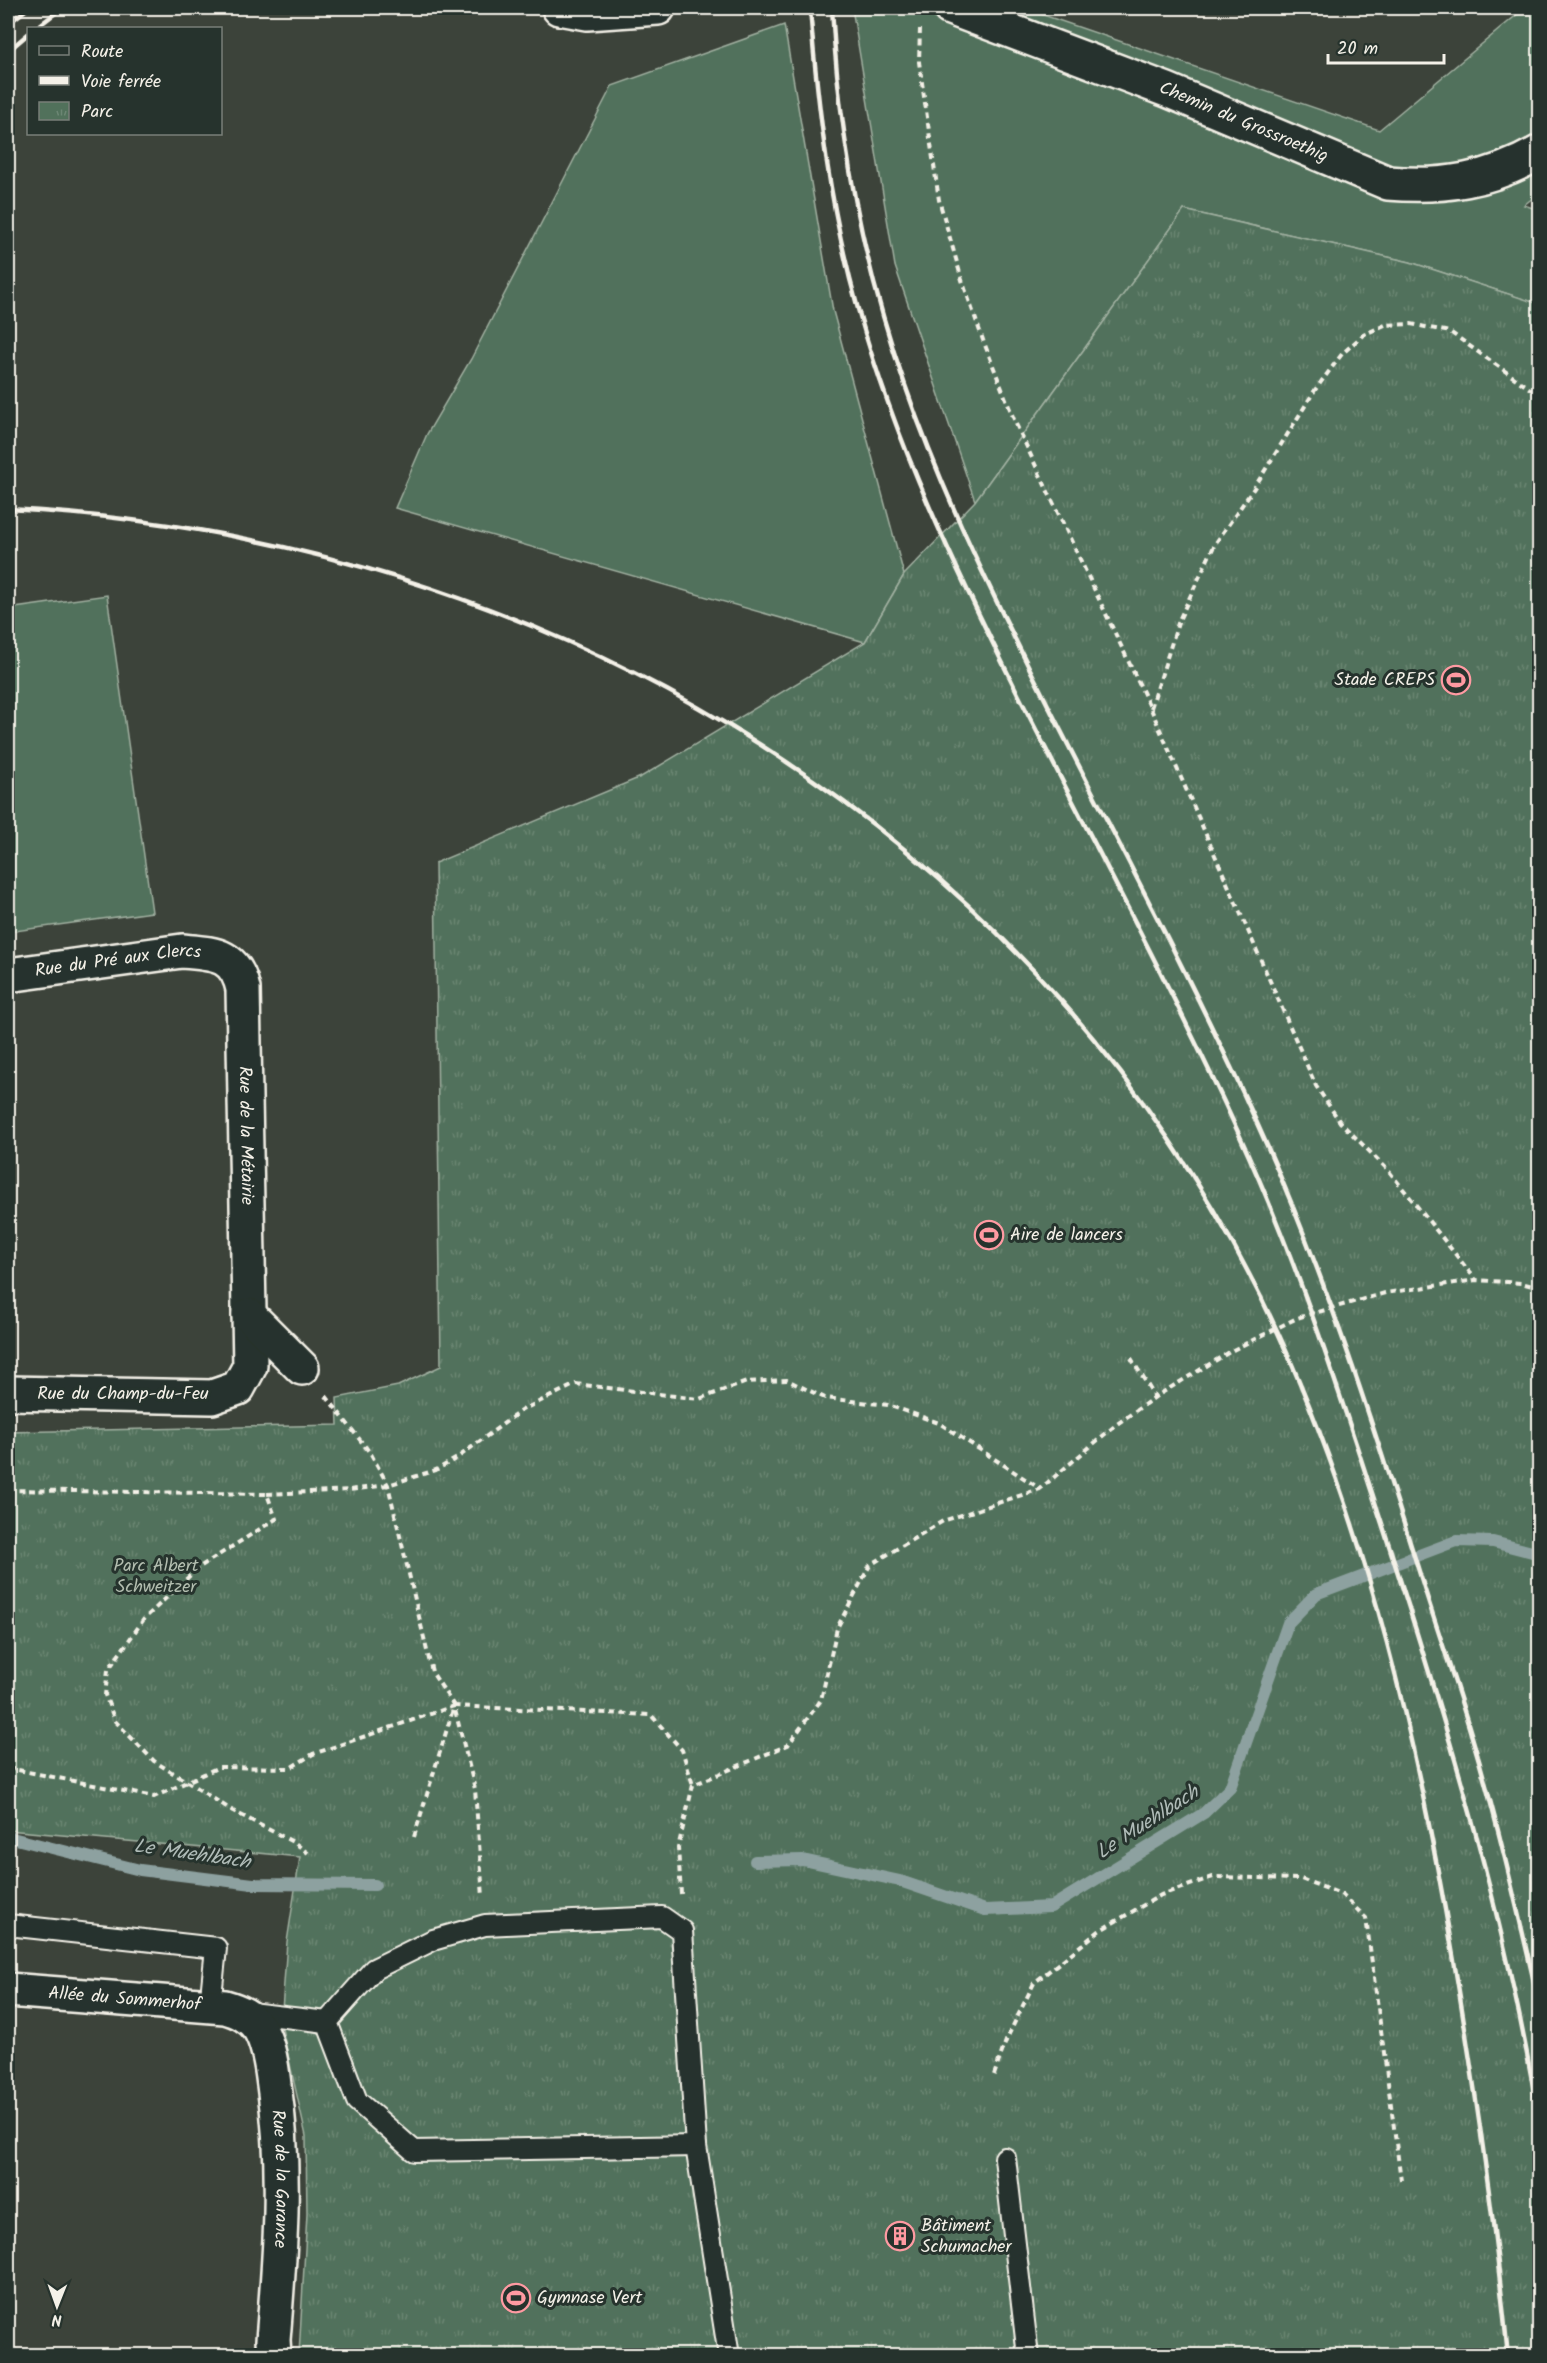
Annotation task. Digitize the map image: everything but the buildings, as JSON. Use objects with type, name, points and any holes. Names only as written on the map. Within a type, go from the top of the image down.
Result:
[{"type":"street","points":[[559,8],[587,14],[658,8]]},
{"type":"street","name":"Chemin du Grossroethig","points":[[950,8],[1167,90],[1388,183],[1418,186],[1458,183],[1495,174],[1539,152]]},
{"type":"street","name":"Rue du Pré aux Clercs","points":[[8,975],[182,951],[209,953],[229,960]]},
{"type":"street","name":"Rue de la Métairie","points":[[229,960],[239,974],[243,989],[250,1366],[238,1388]]},
{"type":"street","points":[[249,1315],[302,1368]]},
{"type":"street","name":"Rue du Champ-du-Feu","points":[[8,1393],[212,1397],[238,1388]]},
{"type":"street","name":"Allée du Sommerhof","points":[[8,1990],[210,2006],[243,2012]]},
{"type":"street","name":"Rue de la Garance","points":[[243,2012],[259,2029],[271,2063],[280,2128],[282,2226],[273,2340],[274,2355]]},
{"type":"lane","points":[[327,2022],[374,1969],[433,1940],[485,1925],[662,1917],[682,1931],[696,2146],[729,2355]]},
{"type":"lane","points":[[8,1925],[216,1948],[210,2006]]},
{"type":"lane","points":[[243,2012],[327,2022]]},
{"type":"lane","points":[[327,2022],[357,2101],[414,2151],[696,2146]]},
{"type":"lane","points":[[1005,2158],[1028,2355]]},
{"type":"path","points":[[920,26],[919,62],[939,200],[962,280],[1015,422],[1151,709],[1316,1086],[1340,1122],[1388,1170],[1476,1280]]},
{"type":"path","points":[[1151,709],[1179,620],[1215,544],[1254,488],[1315,390],[1342,354],[1363,335],[1385,326],[1411,324],[1450,332],[1539,396]]},
{"type":"path","points":[[693,1785],[788,1745],[821,1700],[837,1628],[870,1565],[943,1521],[1040,1489],[1117,1424],[1155,1397],[1233,1350],[1297,1318],[1385,1293],[1476,1280],[1521,1283],[1539,1288]]},
{"type":"path","points":[[1131,1358],[1155,1397]]},
{"type":"path","points":[[302,1368],[371,1454],[387,1485],[432,1672],[454,1706],[474,1789],[483,1900]]},
{"type":"path","points":[[8,1490],[267,1494],[349,1490],[387,1485],[436,1470],[457,1458],[522,1410],[576,1384],[699,1399],[747,1382],[787,1380],[825,1398],[888,1405],[939,1423],[1021,1474],[1040,1489]]},
{"type":"path","points":[[267,1494],[276,1519],[198,1568],[144,1619],[108,1670],[105,1695],[115,1721],[154,1761],[233,1811],[295,1843],[308,1853]]},
{"type":"path","points":[[414,1838],[454,1706]]},
{"type":"path","points":[[8,1768],[154,1797],[219,1767],[290,1768],[314,1754],[454,1706],[651,1715],[681,1750],[693,1785],[678,1848],[681,1890]]},
{"type":"path","points":[[994,2075],[1007,2038],[1034,1983],[1099,1931],[1161,1895],[1213,1877],[1301,1879],[1341,1894],[1366,1918],[1401,2180]]},
{"type":"green space","points":[[852,8],[1023,8],[1379,130],[1525,8],[1539,8],[1539,193],[1524,205],[1539,210],[1539,304],[1410,262],[1184,210],[975,501],[895,266]]},
{"type":"green space","points":[[784,25],[833,311],[904,575],[865,642],[395,508],[427,434],[471,359],[612,86]]},
{"type":"green space","name":"Parc Albert Schweitzer","points":[[1184,210],[1410,262],[1539,304],[1539,2355],[299,2355],[307,2214],[306,2136],[281,2024],[287,1942],[300,1857],[8,1830],[8,1432],[338,1425],[337,1398],[398,1386],[441,1366],[435,863],[641,777],[865,642],[904,575],[975,501]]},
{"type":"green space","points":[[107,595],[152,912],[8,932],[8,609]]},
{"type":"waterway","name":"Le Muehlbach","points":[[755,1861],[803,1860],[900,1881],[985,1910],[1051,1907],[1204,1813],[1230,1788],[1288,1623],[1316,1594],[1456,1541],[1493,1542],[1540,1554]]},
{"type":"waterway","name":"Le Muehlbach","points":[[8,1837],[140,1870],[253,1884],[375,1885]]},
{"type":"railway","points":[[8,24],[28,8]]},
{"type":"railway","points":[[37,27],[62,8]]},
{"type":"railway","points":[[810,8],[826,160],[848,272],[873,360],[909,458],[950,554],[1019,696],[1212,1077],[1260,1181],[1300,1281],[1336,1383],[1409,1609],[1475,1829],[1511,1978],[1540,2128]]},
{"type":"railway","points":[[832,8],[840,104],[855,199],[877,293],[905,385],[938,473],[976,559],[1209,1021],[1281,1177],[1304,1234],[1367,1408],[1482,1770],[1540,2008]]},
{"type":"railway","points":[[8,51],[27,35]]},
{"type":"railway","points":[[8,509],[209,532],[402,579],[587,650],[760,745],[918,861],[1059,999],[1181,1157],[1279,1335],[1311,1410],[1339,1486],[1387,1642],[1407,1721],[1440,1881],[1477,2108],[1508,2356]]},
{"type":"place","name":"Stade CREPS","points":[[1456,680]]},
{"type":"place","name":"Aire de lancers","points":[[989,1235]]},
{"type":"place","name":"Bâtiment Schumacher","points":[[900,2236]]},
{"type":"place","name":"Gymnase Vert","points":[[516,2298]]}]
